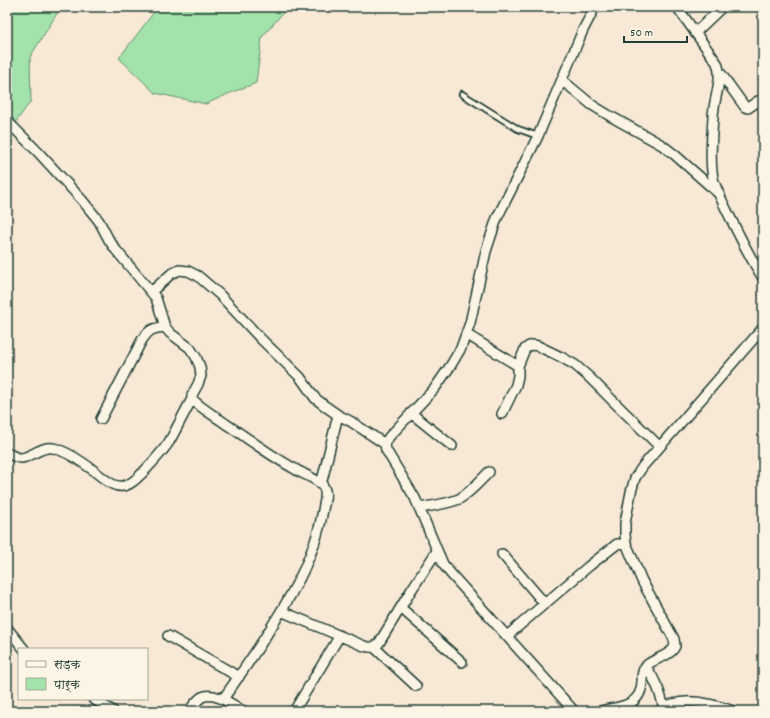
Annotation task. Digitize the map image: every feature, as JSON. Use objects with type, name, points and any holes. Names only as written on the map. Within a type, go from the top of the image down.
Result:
[{"type":"street","points":[[574,711],[443,564],[415,498],[386,450],[385,444],[411,413],[435,388],[461,348],[470,323],[486,251],[497,218],[538,136],[583,30],[595,7]]},
{"type":"street","points":[[677,7],[717,63],[720,71],[745,107],[748,108],[758,101]]},
{"type":"street","points":[[695,33],[722,7]]},
{"type":"street","points":[[720,71],[713,115],[712,154],[714,181],[755,266],[763,278]]},
{"type":"street","points":[[562,80],[592,105],[662,145],[719,194]]},
{"type":"street","points":[[7,453],[21,458],[29,456],[42,449],[52,448],[82,462],[114,486],[124,486],[140,475],[162,451],[192,399],[192,395],[201,376],[200,367],[196,357],[190,348],[170,333],[164,326],[156,298],[116,250],[99,221],[38,152],[8,125]]},
{"type":"street","points":[[151,292],[171,274],[180,270],[188,271],[198,276],[220,295],[300,378],[315,398],[338,415],[385,444]]},
{"type":"street","points":[[101,419],[146,333],[156,327],[164,326]]},
{"type":"street","points":[[601,711],[629,704],[637,699],[642,689],[642,674],[646,666],[671,652],[674,648],[675,642],[642,581],[626,543],[626,523],[635,478],[660,446],[763,328]]},
{"type":"street","points":[[466,334],[518,366]]},
{"type":"street","points":[[502,414],[516,385],[518,366],[525,349],[533,345],[538,346],[575,365],[660,446]]},
{"type":"street","points":[[192,399],[264,450],[295,470],[318,482],[324,487],[326,494],[320,526],[310,556],[298,582],[239,677],[223,699]]},
{"type":"street","points":[[411,413],[452,446]]},
{"type":"street","points":[[321,485],[338,415]]},
{"type":"street","points":[[419,508],[450,502],[460,498],[471,490],[489,472]]},
{"type":"street","points":[[507,636],[617,544],[626,543]]},
{"type":"street","points":[[281,611],[339,637],[369,648],[374,647],[379,643],[412,589],[438,551]]},
{"type":"street","points":[[502,554],[545,604]]},
{"type":"street","points":[[401,608],[462,662]]},
{"type":"street","points":[[7,628],[23,648]]},
{"type":"street","points":[[168,636],[239,677]]},
{"type":"street","points":[[294,711],[339,637]]},
{"type":"street","points":[[374,647],[416,686]]},
{"type":"street","points":[[646,666],[660,693],[662,710],[684,702],[700,702],[717,705],[733,711]]},
{"type":"street","points":[[189,711],[201,698],[207,695],[223,699],[243,711]]},
{"type":"street","points":[[95,700],[113,711]]},
{"type":"lane","points":[[462,94],[518,129],[538,136]]},
{"type":"green space","points":[[7,7],[61,7],[30,57],[31,101],[7,134]]},
{"type":"green space","points":[[158,7],[288,7],[262,37],[256,83],[206,104],[155,93],[119,58]]}]
